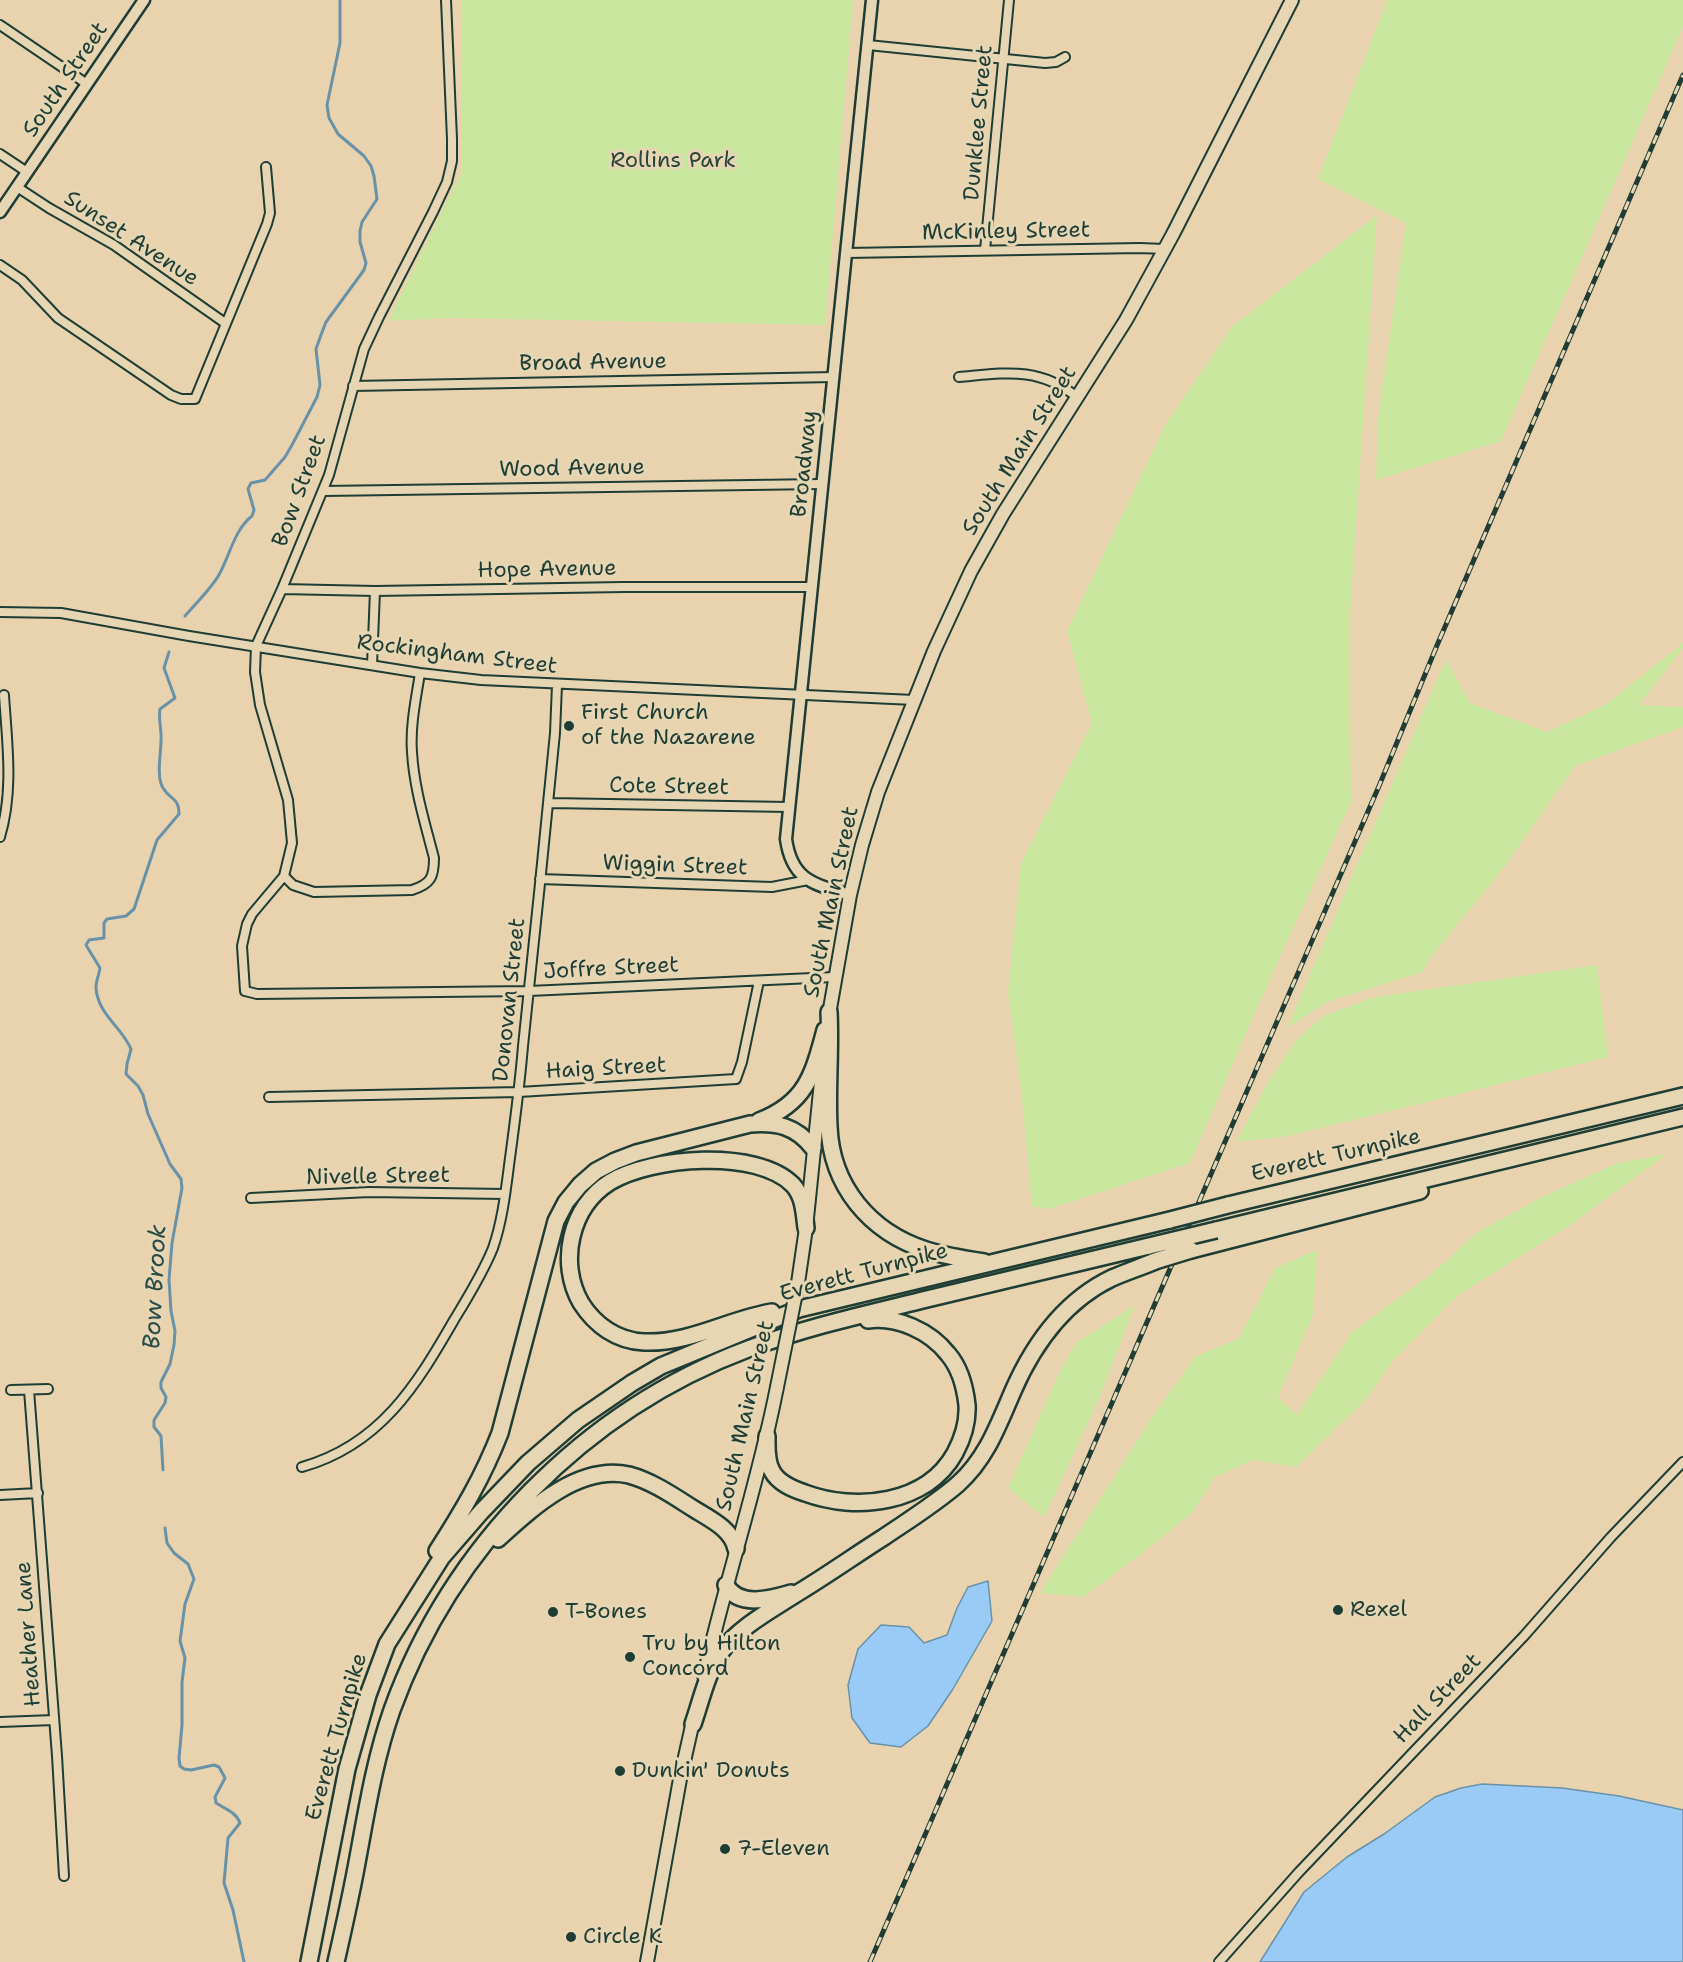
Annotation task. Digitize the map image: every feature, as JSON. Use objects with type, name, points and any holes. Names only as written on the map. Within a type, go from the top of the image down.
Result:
[{"type":"highway","points":[[387,1644],[420,1576],[468,1503],[488,1464],[500,1433],[556,1221],[566,1202],[596,1171],[615,1161],[636,1153],[750,1124],[779,1112],[800,1095],[813,1070],[829,1012]]},
{"type":"highway","points":[[829,1012],[830,1136],[834,1162],[850,1196],[880,1227],[908,1243],[946,1256],[993,1263]]},
{"type":"highway","name":"Everett Turnpike","points":[[309,1962],[347,1769],[368,1695],[387,1644],[442,1557],[480,1512],[528,1463],[578,1420],[632,1383],[661,1366],[799,1309],[1683,1096]]},
{"type":"highway","name":"Everett Turnpike","points":[[336,1962],[374,1775],[392,1712],[433,1623],[462,1576],[506,1517],[546,1475],[579,1446],[633,1408],[690,1375],[746,1350],[826,1323],[1683,1117]]},
{"type":"highway","points":[[750,1124],[770,1123],[785,1126],[801,1135],[813,1148]]},
{"type":"highway","points":[[693,1724],[712,1668],[721,1652],[744,1629],[922,1512],[957,1485],[977,1464],[993,1438],[1028,1359],[1045,1333],[1067,1309],[1090,1290],[1155,1261],[1417,1192],[1466,1178],[1539,1152]]},
{"type":"highway","points":[[799,1309],[765,1313],[688,1337],[649,1342],[627,1339],[604,1328],[594,1320],[582,1304],[570,1276],[569,1252],[572,1235],[579,1219],[601,1189],[616,1179],[639,1170],[682,1162],[715,1160],[756,1167],[777,1175],[788,1181],[798,1193],[803,1203],[806,1228]]},
{"type":"highway","points":[[767,1436],[769,1464],[780,1481],[817,1497],[864,1502],[910,1493],[935,1479],[954,1456],[965,1427],[966,1400],[958,1371],[943,1348],[923,1332],[894,1322],[876,1320],[806,1335],[789,1335]]},
{"type":"highway","points":[[462,1576],[501,1536],[546,1500],[573,1483],[599,1475],[628,1475],[660,1489],[724,1529],[732,1538],[736,1549]]},
{"type":"highway","points":[[726,1585],[732,1594],[749,1600],[778,1597],[808,1587]]},
{"type":"main road","name":"South Main Street","points":[[647,1962],[680,1779],[726,1585],[767,1436],[798,1283],[834,978],[850,895],[878,792],[914,700],[971,571],[1003,514],[1126,320],[1292,0]]},
{"type":"street","name":"South Street","points":[[0,212],[144,0]]},
{"type":"street","name":"Bow Street","points":[[245,991],[242,946],[247,924],[252,914],[284,876],[292,843],[292,821],[288,800],[260,705],[255,672],[256,646],[329,475],[352,386],[373,329],[447,182],[452,161],[446,0]]},
{"type":"street","name":"Broadway","points":[[808,880],[797,872],[788,851],[786,839],[872,0]]},
{"type":"street","name":"Dunklee Street","points":[[985,250],[1009,0]]},
{"type":"street","points":[[0,25],[87,84]]},
{"type":"street","points":[[868,45],[1045,63],[1056,62],[1065,57]]},
{"type":"street","points":[[0,154],[27,172]]},
{"type":"street","points":[[0,265],[22,280],[58,318],[171,395],[181,399],[195,399],[270,213],[266,167]]},
{"type":"street","name":"Sunset Avenue","points":[[17,186],[49,208],[114,245],[225,323]]},
{"type":"street","name":"McKinley Street","points":[[847,253],[1164,249]]},
{"type":"street","points":[[959,377],[993,374],[1036,375],[1056,383],[1077,397]]},
{"type":"street","name":"Broad Avenue","points":[[352,386],[834,376]]},
{"type":"street","name":"Wood Avenue","points":[[323,491],[822,484]]},
{"type":"street","name":"Hope Avenue","points":[[282,589],[375,591],[812,587]]},
{"type":"street","points":[[372,665],[375,591]]},
{"type":"street","name":"Rockingham Street","points":[[0,612],[61,614],[420,673],[481,680],[914,700]]},
{"type":"street","points":[[284,876],[293,885],[314,892],[412,890],[423,887],[431,879],[434,858],[414,773],[412,751],[412,729],[420,673]]},
{"type":"street","name":"Donovan Street","points":[[302,1467],[321,1462],[354,1444],[383,1422],[405,1400],[461,1309],[493,1247],[505,1194],[519,1092],[549,803],[557,685]]},
{"type":"street","points":[[0,837],[9,796],[4,743],[4,695]]},
{"type":"street","name":"Cote Street","points":[[549,803],[789,807]]},
{"type":"street","name":"Wiggin Street","points":[[540,879],[772,887],[808,880]]},
{"type":"street","points":[[808,880],[816,885],[850,895]]},
{"type":"street","name":"Joffre Street","points":[[245,991],[257,994],[529,991],[834,978]]},
{"type":"street","name":"Haig Street","points":[[269,1097],[519,1092],[736,1079],[759,981]]},
{"type":"street","name":"Nivelle Street","points":[[251,1198],[369,1192],[505,1194]]},
{"type":"street","points":[[11,1390],[48,1389]]},
{"type":"street","name":"Heather Lane","points":[[29,1390],[64,1876]]},
{"type":"street","name":"Hall Street","points":[[1219,1962],[1299,1872],[1524,1636],[1611,1537],[1683,1462]]},
{"type":"street","points":[[0,1495],[38,1493]]},
{"type":"street","points":[[0,1722],[54,1720]]},
{"type":"green space","name":"Rollins Park","points":[[461,0],[853,0],[825,325],[449,318],[388,321],[461,173]]},
{"type":"green space","points":[[1387,0],[1683,0],[1683,27],[1501,441],[1376,480],[1378,418],[1406,223],[1318,179]]},
{"type":"green space","points":[[1377,215],[1349,629],[1351,802],[1257,1008],[1190,1163],[1049,1209],[1032,1206],[1021,1089],[1008,992],[1021,863],[1092,723],[1067,631],[1166,423],[1233,326]]},
{"type":"green space","points":[[1683,643],[1683,648],[1639,705],[1683,707],[1683,727],[1575,766],[1502,870],[1431,957],[1422,972],[1327,1002],[1287,1028],[1446,659],[1470,703],[1547,732],[1605,705]]},
{"type":"green space","points":[[1597,965],[1608,1057],[1289,1136],[1236,1142],[1268,1082],[1296,1040],[1323,1016],[1375,997]]},
{"type":"green space","points":[[1667,1154],[1569,1226],[1457,1296],[1392,1362],[1368,1397],[1297,1467],[1253,1460],[1215,1477],[1192,1513],[1083,1597],[1040,1593],[1154,1414],[1195,1357],[1239,1338],[1275,1268],[1317,1250],[1313,1315],[1278,1397],[1297,1415],[1352,1332],[1430,1275],[1476,1233],[1542,1197],[1618,1163]]},
{"type":"green space","points":[[1135,1305],[1098,1401],[1044,1517],[1008,1488],[1057,1377],[1076,1343]]},
{"type":"water","points":[[988,1581],[992,1621],[953,1689],[928,1726],[901,1747],[870,1743],[852,1718],[848,1685],[858,1649],[881,1625],[909,1627],[924,1643],[947,1635],[968,1587]]},
{"type":"water","points":[[1482,1784],[1562,1788],[1619,1796],[1683,1810],[1683,1962],[1260,1962],[1304,1892],[1347,1857],[1384,1834],[1435,1797]]},
{"type":"waterway","name":"Bow Brook","points":[[185,616],[217,579],[237,535],[252,516],[254,510],[248,489],[251,483],[265,480],[285,457],[317,397],[320,385],[316,349],[321,335],[326,322],[364,270],[366,263],[360,242],[360,231],[362,222],[377,199],[374,176],[364,156],[338,134],[329,118],[327,105],[340,43],[340,0]]},
{"type":"waterway","name":"Bow Brook","points":[[163,1470],[161,1436],[154,1427],[154,1420],[165,1403],[166,1397],[161,1388],[161,1382],[170,1364],[174,1345],[175,1331],[169,1280],[172,1243],[182,1188],[181,1179],[170,1164],[148,1114],[143,1095],[126,1074],[131,1049],[105,1013],[97,997],[96,982],[100,968],[86,945],[89,940],[104,938],[104,923],[107,919],[126,916],[134,909],[157,840],[179,814],[176,801],[163,788],[159,771],[160,709],[175,698],[164,668],[169,652]]},
{"type":"waterway","name":"Bow Brook","points":[[165,1528],[167,1543],[174,1553],[188,1564],[194,1579],[185,1604],[180,1641],[185,1658],[182,1682],[180,1766],[191,1770],[214,1765],[219,1767],[225,1778],[215,1797],[216,1803],[233,1813],[240,1823],[228,1838],[224,1883],[233,1910],[244,1962]]},
{"type":"railway","points":[[870,1962],[1379,786],[1438,643],[1683,75]]},
{"type":"place","name":"First Church of the Nazarene","points":[[569,726]]},
{"type":"place","name":"Rexel","points":[[1338,1610]]},
{"type":"place","name":"T-Bones","points":[[553,1612]]},
{"type":"place","name":"Tru by Hilton Concord","points":[[630,1657]]},
{"type":"place","name":"Dunkin' Donuts","points":[[620,1771]]},
{"type":"place","name":"7-Eleven","points":[[725,1849]]},
{"type":"place","name":"Circle K","points":[[571,1937]]}]
